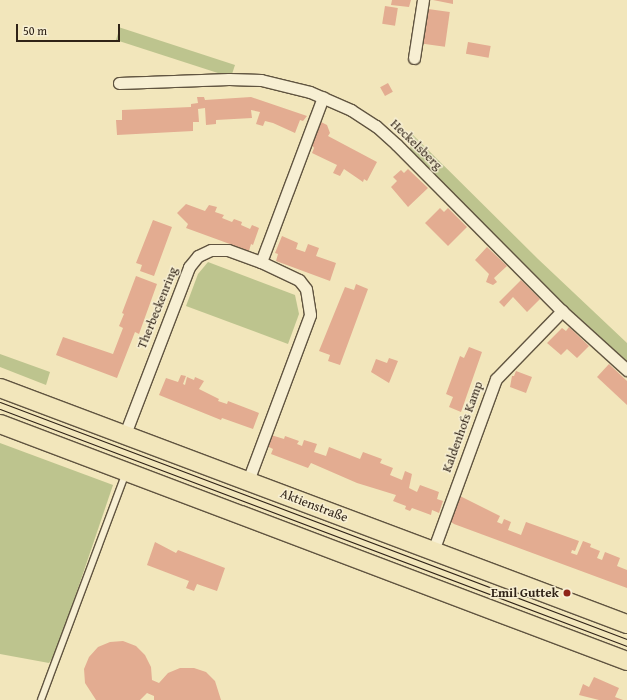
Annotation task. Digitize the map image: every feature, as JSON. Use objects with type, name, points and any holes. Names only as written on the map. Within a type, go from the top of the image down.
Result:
[{"type":"main road","name":"Aktienstraße","points":[[0,388],[627,624]]},
{"type":"main road","points":[[0,424],[627,661]]},
{"type":"street","points":[[414,58],[424,0]]},
{"type":"street","name":"Heckelsberg","points":[[119,83],[229,78],[260,80],[298,88],[323,97],[351,110],[376,126],[398,145],[562,311],[627,370]]},
{"type":"street","points":[[261,262],[323,97]]},
{"type":"street","name":"Therbeckenring","points":[[125,434],[193,261],[198,256],[211,250],[228,250],[261,262],[299,280],[306,289],[310,315],[248,481]]},
{"type":"street","name":"Kaldenhofs Kamp","points":[[433,551],[496,379],[562,311]]},
{"type":"lane","points":[[41,700],[127,471]]},
{"type":"green space","points":[[120,28],[235,65],[231,77],[116,40]]},
{"type":"green space","points":[[411,133],[538,259],[627,343],[627,363],[565,306],[410,151]]},
{"type":"green space","points":[[208,262],[295,295],[299,314],[288,344],[186,306],[198,274]]},
{"type":"green space","points":[[0,354],[50,372],[46,385],[0,367]]},
{"type":"green space","points":[[0,443],[113,485],[56,653],[49,663],[0,654]]},
{"type":"building","points":[[392,0],[411,0],[409,7],[391,5]]},
{"type":"building","points":[[433,0],[453,0],[453,4]]},
{"type":"building","points":[[385,6],[398,8],[395,26],[382,24]]},
{"type":"building","points":[[428,9],[450,12],[445,47],[423,44]]},
{"type":"building","points":[[468,42],[491,46],[489,58],[466,54]]},
{"type":"building","points":[[388,83],[393,92],[385,96],[380,87]]},
{"type":"building","points":[[197,97],[204,97],[205,100],[251,97],[307,116],[303,121],[300,120],[295,133],[265,121],[263,126],[256,124],[260,112],[251,110],[252,118],[216,120],[216,124],[206,125],[205,108],[198,109],[199,122],[193,122],[193,131],[117,135],[116,120],[122,120],[122,110],[191,107],[191,104],[198,103]]},
{"type":"building","points":[[321,122],[327,125],[330,133],[328,136],[377,162],[367,181],[364,179],[363,182],[344,169],[340,176],[333,173],[337,165],[312,153],[314,148],[312,145]]},
{"type":"building","points":[[408,169],[428,188],[408,207],[391,187],[397,181],[393,177],[401,170],[404,173]]},
{"type":"building","points":[[186,204],[205,211],[209,205],[217,207],[215,212],[224,215],[222,218],[232,222],[234,219],[242,222],[241,225],[250,229],[252,225],[259,228],[253,245],[251,244],[249,251],[186,228],[188,224],[177,213]]},
{"type":"building","points":[[440,208],[444,212],[448,208],[467,227],[448,246],[425,223]]},
{"type":"building","points":[[153,220],[172,227],[154,276],[140,271],[142,265],[136,263]]},
{"type":"building","points":[[282,236],[298,243],[296,249],[305,252],[308,244],[319,248],[316,256],[336,263],[330,281],[276,261],[278,254],[275,253]]},
{"type":"building","points":[[487,247],[507,266],[494,278],[497,282],[493,285],[486,282],[489,274],[475,260]]},
{"type":"building","points":[[136,276],[157,284],[139,334],[135,332],[117,378],[56,355],[63,337],[113,354],[123,328],[119,326],[124,314],[122,313]]},
{"type":"building","points":[[521,280],[540,299],[527,312],[513,297],[504,307],[499,302]]},
{"type":"building","points":[[356,284],[368,289],[340,365],[328,361],[330,355],[319,351],[345,287],[354,290]]},
{"type":"building","points":[[569,327],[589,346],[577,358],[567,349],[561,355],[547,343],[562,328],[566,331]]},
{"type":"building","points":[[469,347],[482,352],[461,412],[449,407],[453,397],[446,394],[460,356],[464,358]]},
{"type":"building","points":[[389,358],[398,361],[389,383],[371,372],[376,359],[387,363]]},
{"type":"building","points":[[609,364],[627,381],[627,405],[597,377]]},
{"type":"building","points":[[516,371],[532,377],[526,393],[510,387],[512,376],[514,376]]},
{"type":"building","points":[[181,375],[186,376],[183,384],[185,385],[187,377],[194,380],[195,377],[204,381],[199,389],[219,399],[218,401],[227,404],[228,401],[259,413],[253,429],[222,418],[221,420],[159,395],[166,378],[178,382]]},
{"type":"building","points":[[271,435],[284,439],[285,436],[299,441],[297,444],[302,446],[304,440],[317,444],[314,452],[326,456],[329,447],[360,459],[363,452],[382,459],[380,463],[393,468],[390,475],[402,480],[405,471],[412,474],[409,488],[417,492],[420,485],[439,492],[437,499],[443,501],[439,513],[432,510],[431,515],[412,508],[410,511],[405,509],[406,506],[393,501],[396,495],[357,483],[311,463],[308,468],[271,454],[273,449],[267,446]]},
{"type":"building","points":[[458,495],[500,516],[497,522],[502,524],[504,519],[511,522],[508,530],[521,535],[526,522],[579,541],[575,551],[572,550],[571,553],[577,555],[583,541],[591,544],[590,547],[600,551],[597,558],[602,560],[605,552],[620,558],[617,566],[627,570],[627,588],[454,524],[448,520]]},
{"type":"building","points":[[155,542],[176,553],[178,550],[225,568],[217,591],[197,584],[194,591],[186,588],[189,581],[147,565]]},
{"type":"building","points":[[123,641],[136,646],[145,655],[151,667],[152,680],[159,683],[168,673],[180,668],[194,668],[206,672],[215,681],[221,700],[154,700],[154,696],[147,693],[140,700],[96,700],[85,683],[84,669],[89,657],[98,647],[110,642]]},
{"type":"building","points":[[594,677],[619,688],[615,697],[623,700],[599,700],[579,695],[583,684],[589,687]]},
{"type":"tram line","points":[[0,402],[627,639]]},
{"type":"tram line","points":[[0,409],[627,646]]},
{"type":"place","name":"Emil Guttek","points":[[567,593]]}]
